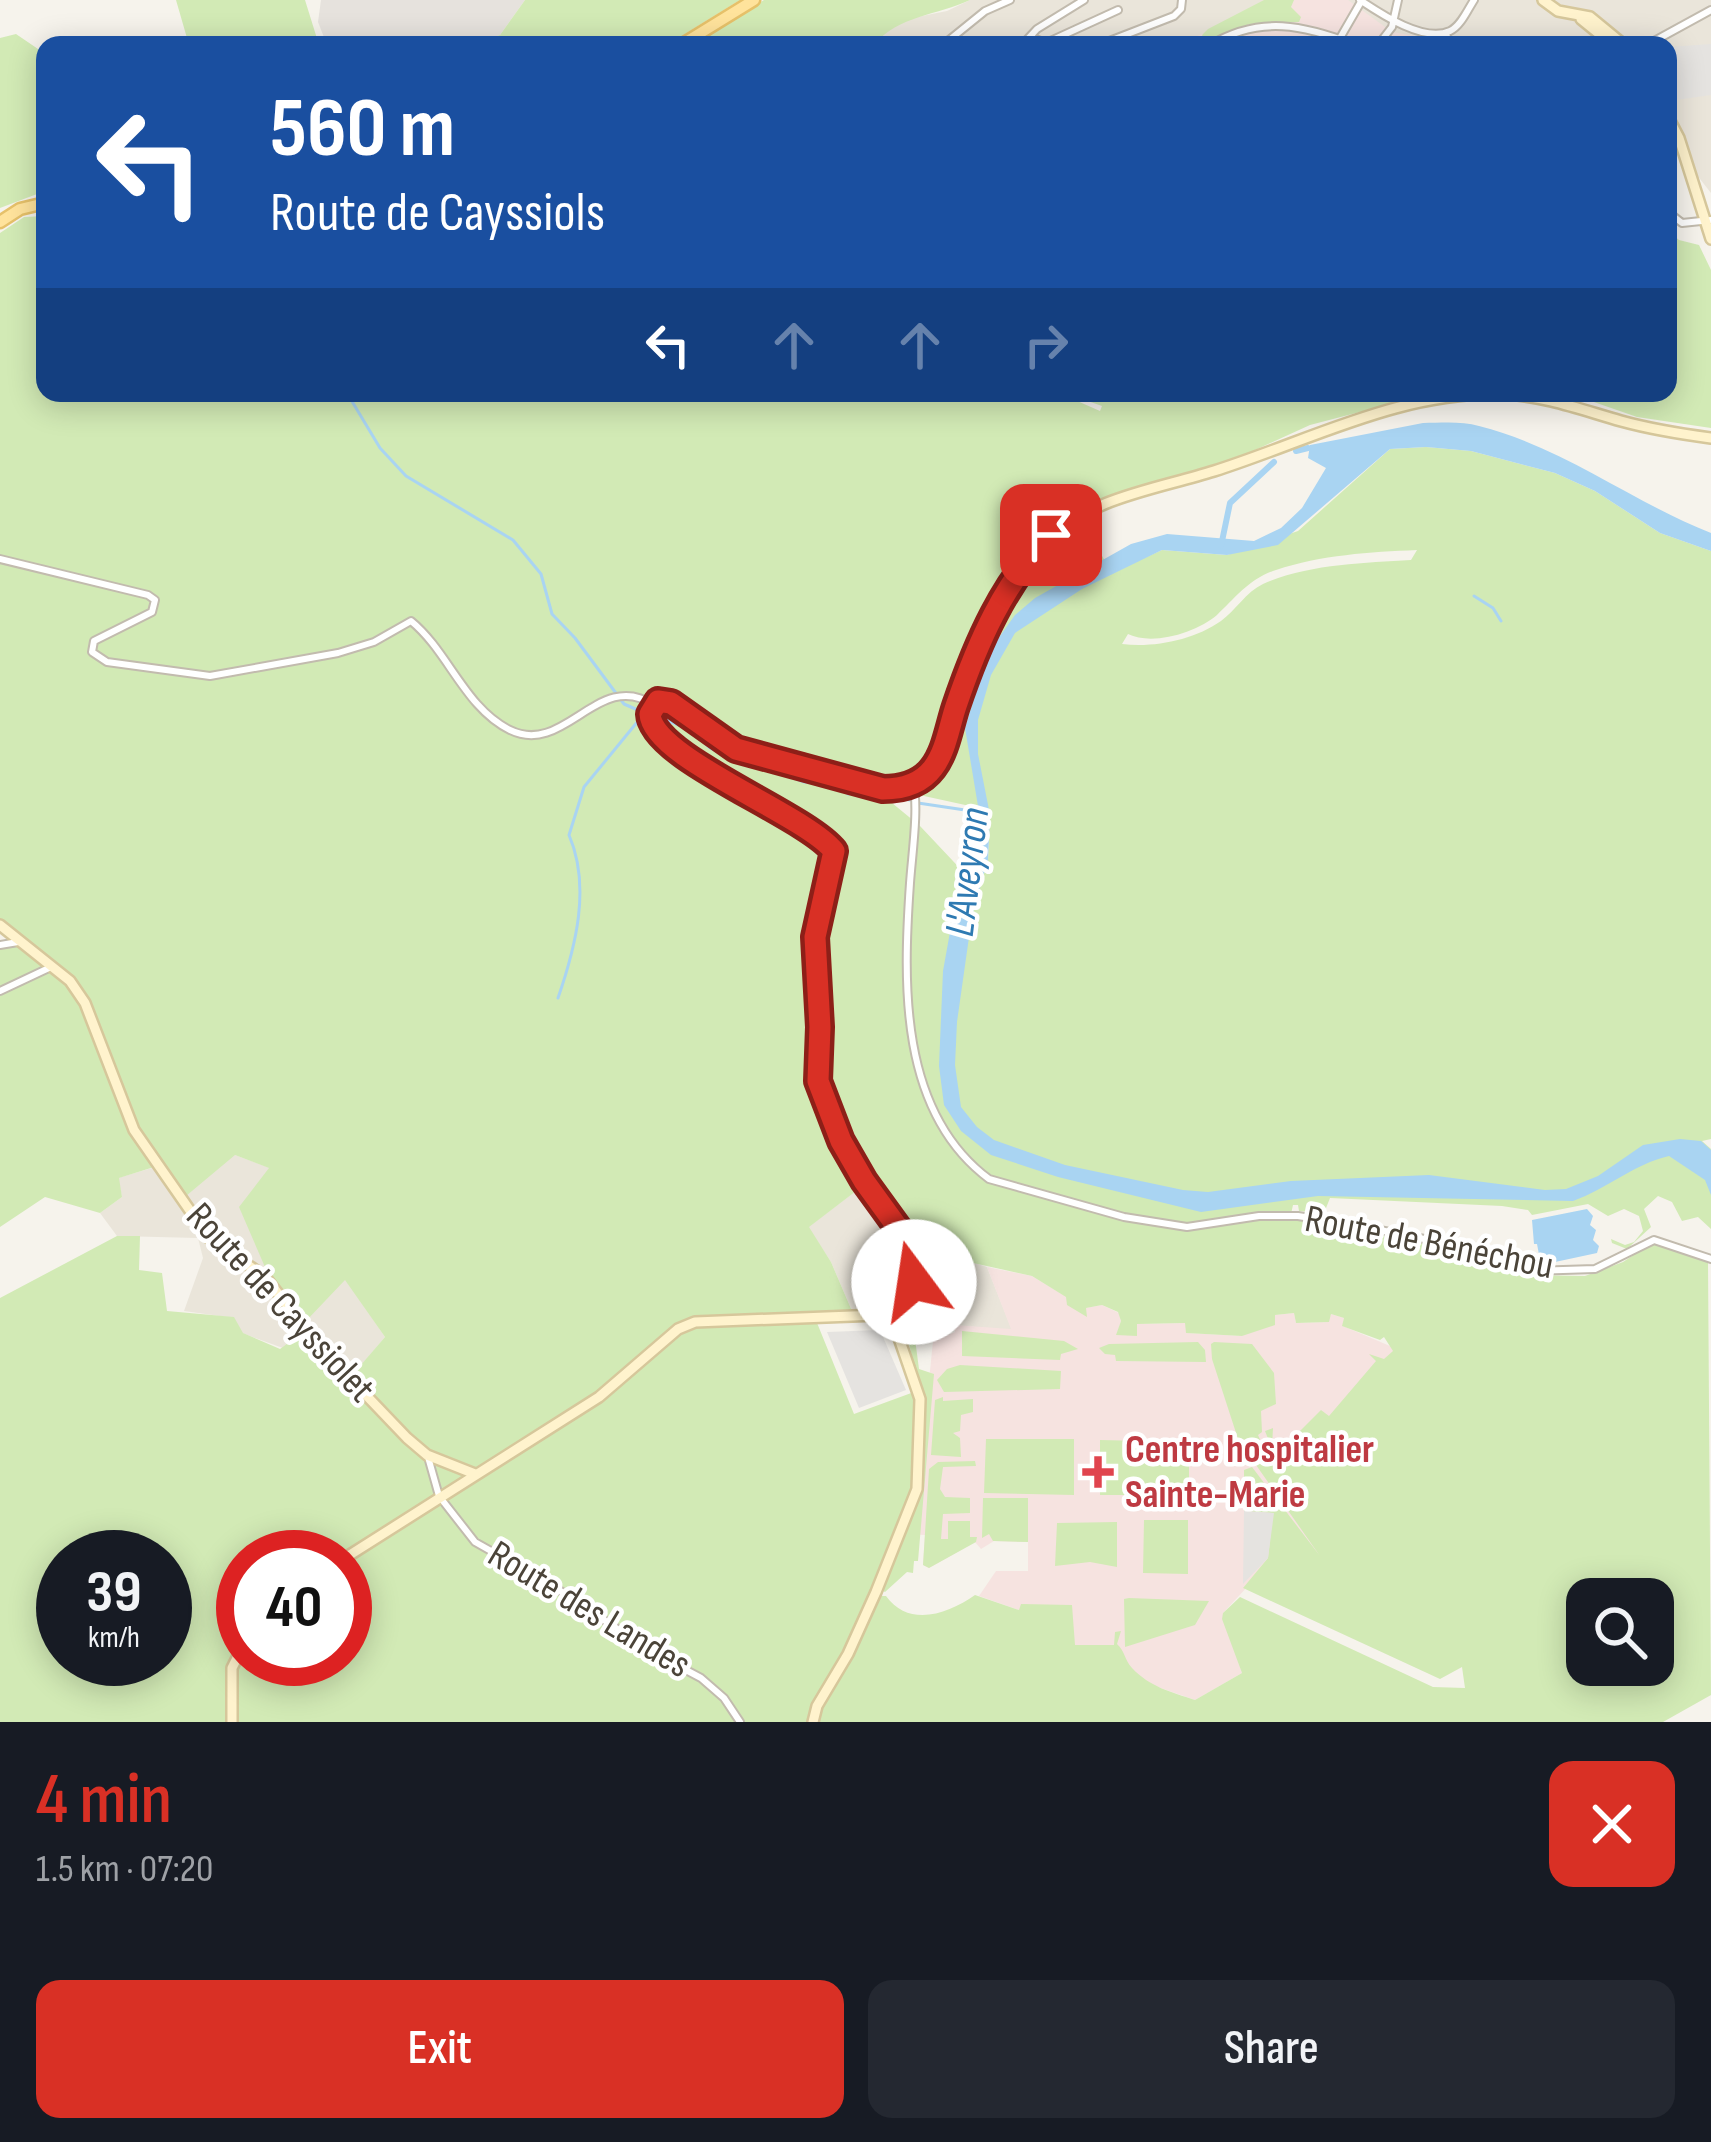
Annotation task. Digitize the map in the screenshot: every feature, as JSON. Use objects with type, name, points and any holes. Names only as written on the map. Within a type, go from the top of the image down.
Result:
[{"type":"main road","points":[[696,36],[754,0]]},
{"type":"main road","points":[[0,222],[36,205]]},
{"type":"street","points":[[954,36],[985,11],[1010,0]]},
{"type":"street","points":[[1031,36],[1084,0]]},
{"type":"street","points":[[1340,36],[1361,0],[1394,22],[1446,33],[1456,28],[1474,0]]},
{"type":"street","points":[[1384,36],[1394,22],[1398,0]]},
{"type":"street","points":[[1543,0],[1552,8],[1601,23],[1615,36]]},
{"type":"street","points":[[1122,36],[1174,16],[1182,2]]},
{"type":"street","points":[[1061,36],[1118,10]]},
{"type":"street","points":[[1663,36],[1711,10]]},
{"type":"street","points":[[1571,14],[1604,36]]},
{"type":"street","points":[[1229,36],[1272,24],[1300,26],[1323,36]]},
{"type":"street","points":[[1677,124],[1708,216],[1711,239]]},
{"type":"street","points":[[1677,220],[1682,224],[1708,216]]},
{"type":"street","points":[[652,711],[671,703],[736,749],[862,782],[913,782],[929,764],[999,605],[1028,557],[1051,535],[1109,502],[1367,416],[1442,402]]},
{"type":"street","points":[[1551,402],[1711,438]]},
{"type":"street","points":[[0,560],[155,600],[152,612],[94,641],[92,652],[106,662],[210,676],[338,653],[374,642],[411,621],[481,707],[513,732],[537,734],[573,723],[594,704],[618,696],[645,698],[653,728],[725,783],[818,834],[834,851],[815,937],[818,1081],[841,1141],[914,1250],[914,1282],[890,1312],[695,1322],[679,1329],[599,1397],[372,1540]]},
{"type":"street","name":"Route de Bénéchou","points":[[913,782],[904,975],[912,1027],[937,1124],[989,1179],[1124,1217],[1187,1227],[1279,1216],[1355,1225],[1454,1245],[1532,1271],[1595,1269],[1654,1240],[1711,1259]]},
{"type":"street","name":"Route de Cayssiolet","points":[[0,925],[70,981],[86,1003],[146,1151],[209,1238],[265,1277],[392,1424],[427,1455],[475,1474]]},
{"type":"street","points":[[0,945],[18,942]]},
{"type":"street","points":[[0,991],[53,967]]},
{"type":"street","points":[[813,1722],[876,1592],[916,1489],[920,1399],[890,1312]]},
{"type":"street","points":[[896,1327],[932,1321],[900,1340]]},
{"type":"street","points":[[427,1455],[440,1496]]},
{"type":"street","name":"Route des Landes","points":[[440,1496],[475,1541],[715,1687],[740,1722]]},
{"type":"street","points":[[232,1686],[232,1722]]},
{"type":"shaded area","points":[[321,0],[525,0],[497,36],[323,36],[318,22]]},
{"type":"shaded area","points":[[970,0],[1711,0],[1711,193],[1677,150],[1677,36],[881,36],[907,19],[947,11]]},
{"type":"shaded area","points":[[1264,0],[1348,0],[1392,32],[1415,36],[1197,36]]},
{"type":"shaded area","points":[[1711,44],[1711,95],[1677,100],[1677,46]]},
{"type":"shaded area","points":[[235,1155],[270,1168],[385,1337],[354,1374],[242,1333],[234,1318],[184,1311],[203,1258],[198,1238],[117,1236],[100,1213],[122,1197],[118,1178],[155,1167]]},
{"type":"shaded area","points":[[864,1185],[906,1240],[987,1267],[1012,1330],[953,1325],[937,1313],[924,1272],[852,1311],[831,1262],[808,1227]]},
{"type":"shaded area","name":"Centre hospitalier Sainte-Marie","points":[[987,1267],[1032,1276],[1085,1308],[1102,1305],[1119,1313],[1117,1334],[1136,1324],[1186,1323],[1187,1333],[1242,1336],[1274,1315],[1294,1313],[1296,1323],[1328,1322],[1331,1314],[1344,1318],[1343,1326],[1397,1349],[1298,1487],[1339,1543],[1335,1550],[1249,1585],[1223,1613],[1242,1673],[1195,1700],[1149,1684],[1029,1696],[1069,1609],[1019,1610],[979,1596],[996,1571],[1028,1571],[1028,1542],[994,1541],[981,1549],[975,1542],[929,1568],[923,1565],[925,1535],[904,1534],[917,1500],[933,1341],[955,1332],[953,1325],[1011,1329]]},
{"type":"shaded area","points":[[880,1330],[906,1390],[859,1408],[827,1332]]},
{"type":"shaded area","points":[[1244,1511],[1274,1513],[1268,1558],[1243,1584]]},
{"type":"green space","points":[[176,0],[305,0],[316,36],[186,36]]},
{"type":"green space","points":[[525,0],[740,0],[682,36],[500,35]]},
{"type":"green space","points":[[764,0],[970,0],[906,22],[883,36],[706,36]]},
{"type":"green space","points":[[1264,0],[1294,0],[1291,7],[1301,17],[1299,22],[1250,24],[1218,36],[1202,36]]},
{"type":"green space","points":[[16,34],[36,48],[36,194],[0,208],[0,38]]},
{"type":"green space","points":[[36,216],[36,402],[1080,402],[1100,411],[1102,406],[1091,402],[1407,402],[1310,425],[1231,461],[1088,506],[1097,546],[1111,573],[1162,550],[1227,555],[1298,531],[1390,449],[1426,447],[1471,451],[1555,473],[1595,491],[1660,533],[1711,551],[1711,1139],[1702,1141],[1711,1149],[1711,1229],[1698,1217],[1682,1221],[1672,1202],[1658,1196],[1644,1209],[1651,1227],[1627,1249],[1611,1239],[1625,1245],[1634,1242],[1643,1231],[1639,1216],[1624,1209],[1608,1216],[1588,1204],[1532,1215],[1528,1210],[1502,1206],[1330,1198],[1324,1213],[1299,1211],[1293,1205],[1291,1214],[1426,1241],[1524,1275],[1585,1276],[1623,1262],[1650,1244],[1662,1243],[1708,1261],[1711,1695],[1663,1722],[0,1722],[0,1298],[117,1236],[140,1236],[139,1270],[162,1273],[167,1311],[234,1317],[243,1333],[280,1349],[309,1328],[354,1373],[385,1337],[345,1280],[306,1321],[268,1274],[239,1207],[269,1168],[235,1155],[180,1201],[154,1167],[119,1178],[122,1197],[100,1213],[45,1197],[0,1227],[0,949],[18,937],[0,919],[0,233],[24,217]],"holes":[[[1417,550],[1411,560],[1336,566],[1280,577],[1257,587],[1221,621],[1199,633],[1160,643],[1122,644],[1128,634],[1161,638],[1198,627],[1251,583],[1293,565]],[[869,784],[979,808],[990,815],[988,860],[969,878],[920,826]],[[864,1185],[906,1240],[955,1259],[1032,1276],[1087,1317],[1086,1308],[1102,1305],[1118,1312],[1121,1321],[1116,1335],[1137,1336],[1137,1324],[1185,1323],[1186,1333],[1242,1336],[1275,1325],[1275,1315],[1294,1313],[1296,1323],[1329,1322],[1331,1314],[1344,1318],[1342,1326],[1380,1340],[1384,1337],[1393,1351],[1384,1359],[1369,1354],[1376,1361],[1329,1416],[1321,1410],[1281,1450],[1256,1465],[1320,1556],[1252,1467],[1244,1470],[1244,1511],[1273,1513],[1268,1558],[1243,1588],[1440,1679],[1462,1667],[1465,1688],[1433,1687],[1240,1597],[1222,1619],[1242,1673],[1195,1700],[1139,1675],[1117,1644],[1121,1631],[1115,1632],[1114,1645],[1075,1645],[1072,1605],[1021,1604],[1019,1610],[975,1595],[953,1608],[917,1615],[878,1596],[868,1615],[869,1596],[915,1486],[914,1392],[854,1414],[813,1313],[852,1311],[831,1262],[809,1227]]]},
{"type":"green space","points":[[1677,238],[1699,245],[1711,270],[1711,428],[1637,417],[1594,402],[1677,402]]},
{"type":"green space","points":[[933,1327],[936,1333],[931,1330],[915,1339],[919,1369],[934,1374],[918,1561],[914,1561],[913,1573],[907,1572],[885,1592],[881,1590],[917,1500],[921,1392],[908,1340]]},
{"type":"green space","points":[[962,1331],[1064,1341],[1078,1349],[1061,1354],[1060,1360],[962,1356]]},
{"type":"green space","points":[[1198,1342],[1206,1362],[1116,1361],[1115,1355],[1099,1348],[1109,1344]]},
{"type":"green space","points":[[1214,1342],[1252,1344],[1274,1373],[1276,1404],[1261,1411],[1258,1435],[1262,1444],[1269,1441],[1265,1431],[1273,1428],[1272,1447],[1263,1454],[1257,1451],[1259,1456],[1250,1457],[1244,1439],[1239,1442],[1212,1359]]},
{"type":"green space","points":[[960,1365],[1061,1371],[1060,1389],[944,1392],[937,1380],[947,1369]]},
{"type":"green space","points":[[943,1397],[943,1401],[973,1399],[973,1412],[961,1415],[960,1431],[953,1433],[960,1438],[961,1457],[931,1455],[935,1400]]},
{"type":"green space","points":[[986,1439],[1074,1439],[1074,1495],[984,1493]]},
{"type":"green space","points":[[1100,1440],[1189,1442],[1189,1495],[1100,1495]]},
{"type":"green space","points":[[975,1461],[976,1466],[943,1467],[940,1489],[945,1497],[970,1498],[970,1513],[943,1514],[941,1539],[948,1539],[948,1521],[970,1521],[970,1537],[977,1537],[976,1542],[929,1568],[923,1565],[929,1469],[938,1462]]},
{"type":"green space","points":[[983,1498],[1028,1498],[1028,1542],[993,1541],[989,1534],[982,1538]]},
{"type":"green space","points":[[1144,1520],[1188,1520],[1188,1574],[1143,1573]]},
{"type":"green space","points":[[1117,1522],[1117,1567],[1090,1562],[1055,1566],[1057,1523]]},
{"type":"green space","points":[[1124,1599],[1209,1601],[1195,1625],[1125,1647]]},
{"type":"water","points":[[1423,423],[1472,424],[1540,447],[1711,533],[1711,551],[1660,533],[1595,491],[1555,473],[1471,451],[1390,449],[1278,545],[1227,555],[1162,550],[1082,589],[1015,633],[991,675],[978,720],[978,754],[990,815],[988,860],[972,916],[957,1022],[955,1065],[961,1107],[994,1140],[1065,1165],[1183,1190],[1429,1175],[1566,1189],[1598,1176],[1643,1145],[1680,1139],[1701,1141],[1711,1150],[1711,1195],[1705,1180],[1669,1156],[1573,1201],[1318,1196],[1201,1212],[1058,1177],[991,1155],[961,1131],[944,1105],[939,1066],[943,971],[978,838],[979,812],[965,728],[988,653],[1015,615],[1035,598],[1131,544],[1167,534],[1254,541],[1281,528],[1302,508],[1326,468],[1308,458],[1310,445]]},
{"type":"water","points":[[1587,1209],[1593,1216],[1590,1225],[1596,1230],[1597,1253],[1541,1265],[1532,1220]]},
{"type":"waterway","points":[[352,402],[380,448],[406,476],[513,540],[541,574],[552,614],[624,704],[647,714]]},
{"type":"waterway","points":[[1296,451],[1308,448]]},
{"type":"waterway","points":[[1221,546],[1230,503],[1274,462]]},
{"type":"waterway","points":[[1474,596],[1493,608],[1501,621]]},
{"type":"waterway","points":[[558,998],[575,937],[580,895],[569,835],[584,787],[643,715]]},
{"type":"waterway","points":[[656,716],[691,730],[710,748],[741,757],[749,765],[768,767],[804,782],[840,785],[848,794],[856,791],[910,800]]},
{"type":"waterway","name":"L'Aveyron","points":[[918,803],[965,810],[981,822]]},
{"type":"place","name":"Centre hospitalier Sainte-Marie","points":[[1098,1472]]},
{"type":"route","points":[[914,1282],[914,1250],[864,1181],[820,1095],[815,937],[834,851],[818,834],[725,783],[690,757],[653,728],[650,714],[658,701],[671,703],[736,749],[883,789],[902,789],[934,766],[1011,581],[1051,535]]}]
